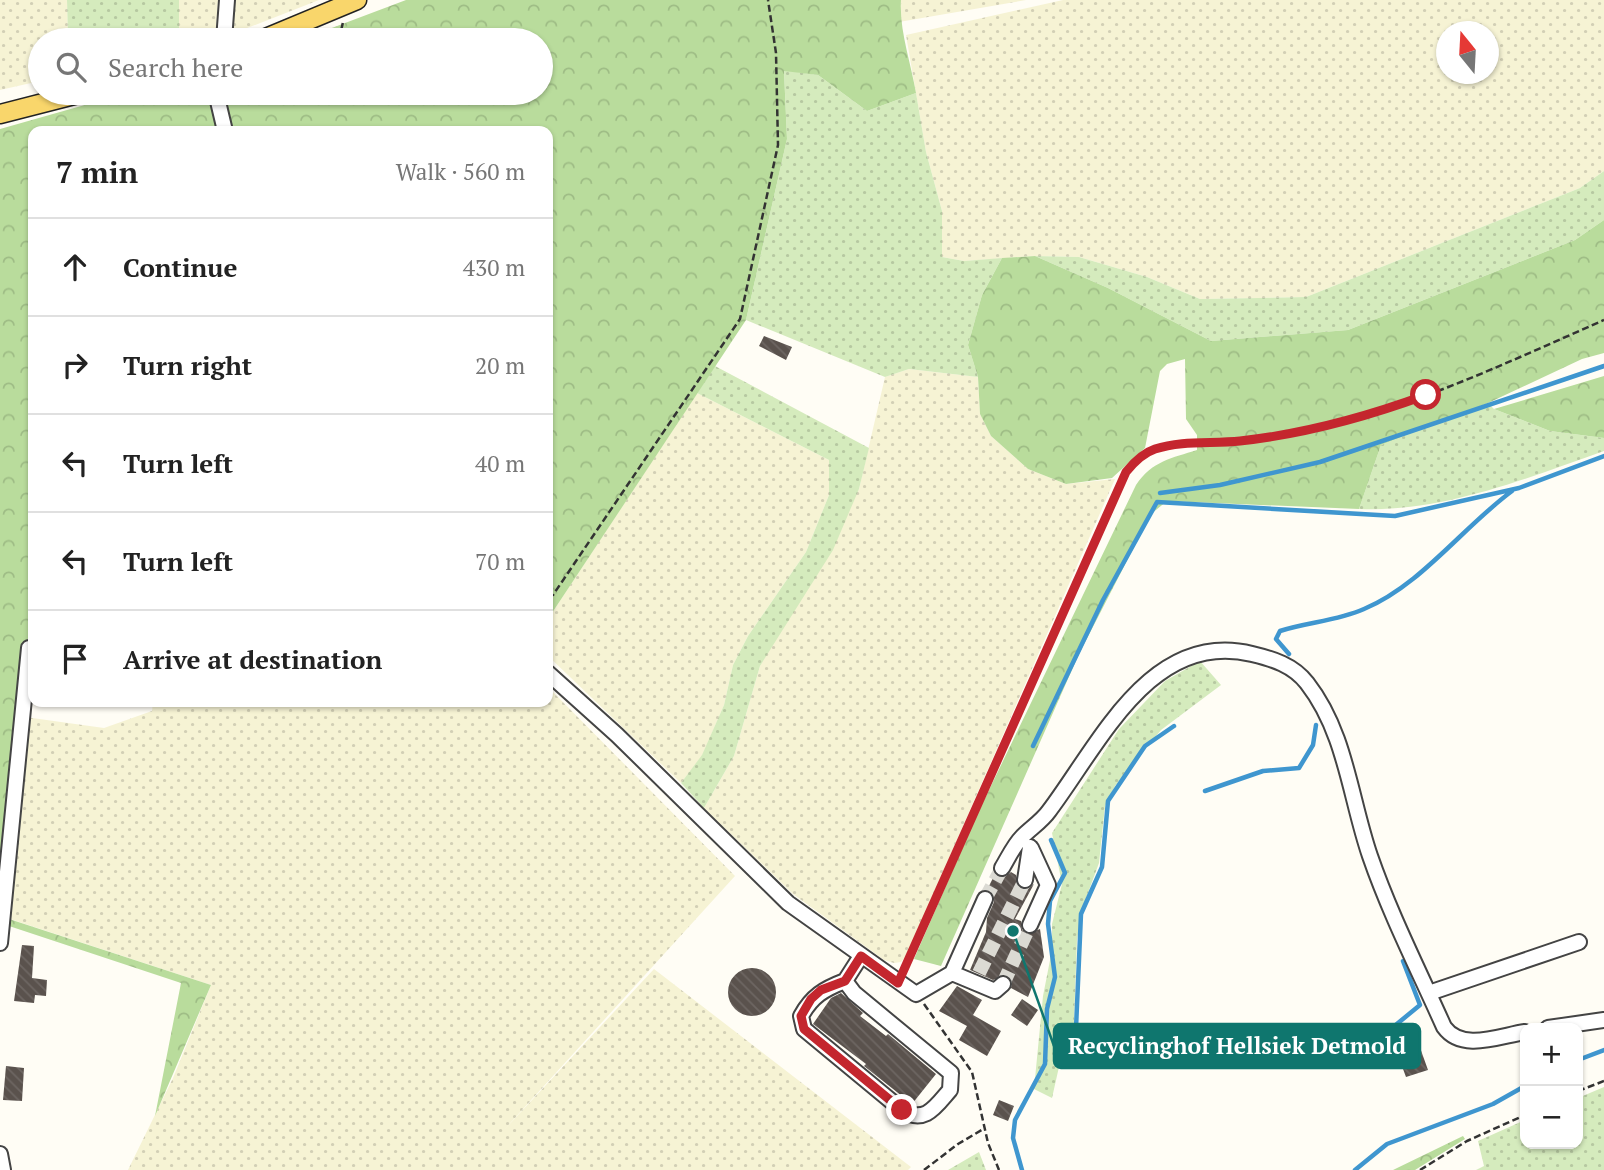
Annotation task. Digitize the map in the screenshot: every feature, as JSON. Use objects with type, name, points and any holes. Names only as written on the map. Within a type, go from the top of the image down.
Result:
[{"type":"main road","points":[[290,28],[357,0]]},
{"type":"main road","points":[[0,114],[35,105]]},
{"type":"street","points":[[225,28],[227,0]]},
{"type":"street","points":[[219,105],[224,126]]},
{"type":"street","points":[[1002,868],[1026,843],[1140,689],[1165,666],[1210,650],[1237,650],[1285,664],[1305,680],[1329,720],[1346,766],[1371,860],[1444,1027],[1458,1040],[1466,1042],[1520,1033]]},
{"type":"street","points":[[0,943],[28,658]]},
{"type":"street","points":[[553,677],[617,735],[730,849],[789,903],[916,994],[952,973],[985,899]]},
{"type":"street","points":[[1025,880],[1026,843]]},
{"type":"street","points":[[1026,843],[1048,885],[1030,925]]},
{"type":"street","points":[[1429,993],[1579,942]]},
{"type":"street","points":[[845,981],[854,993],[951,1073],[950,1090],[932,1111],[917,1117],[909,1115],[804,1029],[801,1016],[811,999],[821,990],[845,981],[861,956]]},
{"type":"street","points":[[952,973],[976,978],[995,991],[1003,984]]},
{"type":"street","points":[[1583,1023],[1604,1020]]},
{"type":"street","points":[[0,1154],[4,1170]]},
{"type":"path","points":[[553,595],[740,319],[778,145],[776,53],[768,0]]},
{"type":"path","points":[[898,983],[1119,484],[1134,462],[1155,449],[1272,436],[1373,414],[1523,357],[1604,320]]},
{"type":"path","points":[[1583,1089],[1604,1081]]},
{"type":"path","points":[[1420,1170],[1467,1141],[1520,1117]]},
{"type":"path","points":[[924,1170],[958,1143],[985,1128]]},
{"type":"shaded area","points":[[0,0],[67,0],[68,28],[28,28],[28,84],[0,90]]},
{"type":"shaded area","points":[[179,0],[218,0],[216,28],[179,28]]},
{"type":"shaded area","points":[[235,0],[319,0],[247,28],[233,28]]},
{"type":"shaded area","points":[[901,0],[1026,0],[899,22]]},
{"type":"shaded area","points":[[1063,0],[1604,0],[1604,171],[1580,188],[1306,297],[1200,299],[1147,277],[1079,257],[1035,256],[964,261],[942,257],[942,211],[926,152],[906,35]]},
{"type":"shaded area","points":[[909,369],[978,377],[980,414],[991,436],[1028,469],[1066,484],[1115,479],[906,956],[901,962],[894,963],[884,960],[793,894],[704,808],[734,756],[760,666],[859,489],[885,377]]},
{"type":"shaded area","points":[[697,393],[829,460],[829,495],[806,552],[748,636],[733,665],[724,705],[702,756],[681,783],[553,661],[553,611]]},
{"type":"shaded area","points":[[553,692],[735,876],[503,1131],[654,969],[911,1167],[908,1170],[128,1170],[173,1078],[211,985],[7,918],[25,717],[104,728],[152,711],[152,707],[553,707]]},
{"type":"green space","points":[[67,0],[179,0],[179,28],[68,28]]},
{"type":"green space","points":[[406,0],[901,0],[904,35],[916,93],[867,111],[818,75],[784,71],[787,139],[746,320],[553,611],[553,126],[28,126],[28,688],[0,921],[0,129],[85,105],[553,105],[553,28],[332,28]]},
{"type":"green space","points":[[784,70],[818,75],[867,111],[916,93],[926,152],[942,211],[942,257],[964,261],[1002,258],[982,295],[968,345],[978,377],[909,369],[885,377],[746,320],[787,139]]},
{"type":"green space","points":[[1604,171],[1604,220],[1575,240],[1348,330],[1211,341],[1108,288],[1035,256],[1079,257],[1147,277],[1200,299],[1306,297],[1580,188]]},
{"type":"green space","points":[[1604,220],[1604,353],[1582,359],[1488,403],[1381,445],[1359,509],[1167,501],[1151,514],[1079,654],[941,966],[914,959],[976,817],[1136,485],[1156,465],[1197,450],[1197,435],[1186,419],[1185,359],[1167,364],[1160,371],[1145,448],[1112,478],[1066,484],[1028,469],[991,436],[980,414],[978,377],[968,345],[982,295],[1002,258],[1035,256],[1108,288],[1211,341],[1348,330],[1575,240]]},
{"type":"green space","points":[[715,366],[869,448],[859,489],[833,550],[760,666],[734,756],[704,808],[681,783],[702,755],[724,705],[733,665],[748,636],[806,552],[829,495],[829,460],[697,393]]},
{"type":"green space","points":[[1604,376],[1604,438],[1550,431],[1494,409]]},
{"type":"green space","points":[[1488,403],[1494,409],[1550,431],[1604,438],[1604,451],[1453,500],[1390,509],[1359,509],[1381,445]]},
{"type":"green space","points":[[1200,661],[1221,685],[1161,730],[1115,786],[1105,806],[1099,863],[1082,909],[1077,940],[1073,1048],[1063,1049],[1052,1098],[1034,1089],[1043,996],[1052,950],[1052,924],[1062,884],[1052,833],[1119,729],[1165,681]]},
{"type":"green space","points":[[6,918],[211,985],[155,1116],[181,983],[6,925]]},
{"type":"green space","points":[[1604,1087],[1604,1170],[1476,1170],[1484,1166],[1478,1141],[1520,1122],[1520,1149],[1583,1149],[1583,1096]]},
{"type":"green space","points":[[1463,1136],[1465,1139],[1415,1170],[1393,1170]]},
{"type":"green space","points":[[979,1152],[986,1170],[948,1170]]},
{"type":"building","points":[[764,336],[792,347],[786,360],[759,346]]},
{"type":"building","points":[[1011,872],[1016,875],[1020,888],[1028,889],[1034,884],[1015,919],[1021,921],[1022,930],[1027,934],[1040,929],[1044,957],[1028,997],[1011,988],[1012,981],[1007,975],[993,980],[970,970],[986,932],[987,918],[994,902],[993,894],[987,890],[995,874],[1003,878]]},
{"type":"building","points":[[22,945],[34,946],[32,978],[47,980],[46,996],[35,995],[34,1003],[14,1001]]},
{"type":"building","points":[[752,968],[769,975],[776,992],[769,1009],[752,1016],[735,1009],[728,992],[735,975]]},
{"type":"building","points":[[957,986],[982,1000],[973,1015],[1001,1031],[987,1056],[959,1040],[967,1026],[939,1011]]},
{"type":"building","points":[[841,993],[863,1013],[860,1016],[886,1036],[888,1034],[936,1074],[912,1104],[864,1066],[866,1064],[813,1024],[831,998]]},
{"type":"building","points":[[1022,999],[1038,1010],[1027,1026],[1011,1015]]},
{"type":"building","points":[[1418,1042],[1428,1070],[1406,1077],[1396,1050]]},
{"type":"building","points":[[6,1066],[24,1068],[22,1101],[3,1100]]},
{"type":"building","points":[[999,1100],[1014,1106],[1008,1121],[993,1115]]},
{"type":"waterway","points":[[1160,493],[1220,485],[1320,462],[1604,366]]},
{"type":"waterway","points":[[1033,746],[1103,600],[1157,502],[1395,516],[1519,488],[1604,456]]},
{"type":"waterway","points":[[1289,654],[1276,639],[1280,631],[1343,616],[1384,599],[1423,571],[1512,491]]},
{"type":"waterway","points":[[1205,791],[1263,771],[1299,768],[1313,745],[1316,725]]},
{"type":"waterway","points":[[1075,1051],[1081,914],[1102,867],[1108,801],[1145,746],[1174,726]]},
{"type":"waterway","points":[[1022,1170],[1013,1138],[1015,1120],[1045,1064],[1047,1009],[1055,977],[1048,924],[1050,901],[1065,873],[1051,840]]},
{"type":"waterway","points":[[1388,1039],[1392,1028],[1420,1005],[1403,961]]},
{"type":"waterway","points":[[1583,1058],[1604,1050]]},
{"type":"waterway","points":[[1355,1170],[1387,1144],[1493,1104],[1520,1089]]},
{"type":"tunnel","points":[[985,899],[1002,868]]},
{"type":"tunnel","points":[[979,973],[1025,880]]},
{"type":"tunnel","points":[[1003,984],[1030,925]]},
{"type":"place","name":"Recyclinghof Hellsiek Detmold","points":[[1013,931]]},
{"type":"route","points":[[902,1110],[804,1029],[801,1016],[811,999],[821,990],[845,981],[861,956],[898,983],[1126,472],[1134,462],[1155,449],[1186,444],[1238,442],[1308,430],[1373,414],[1426,395]]}]
